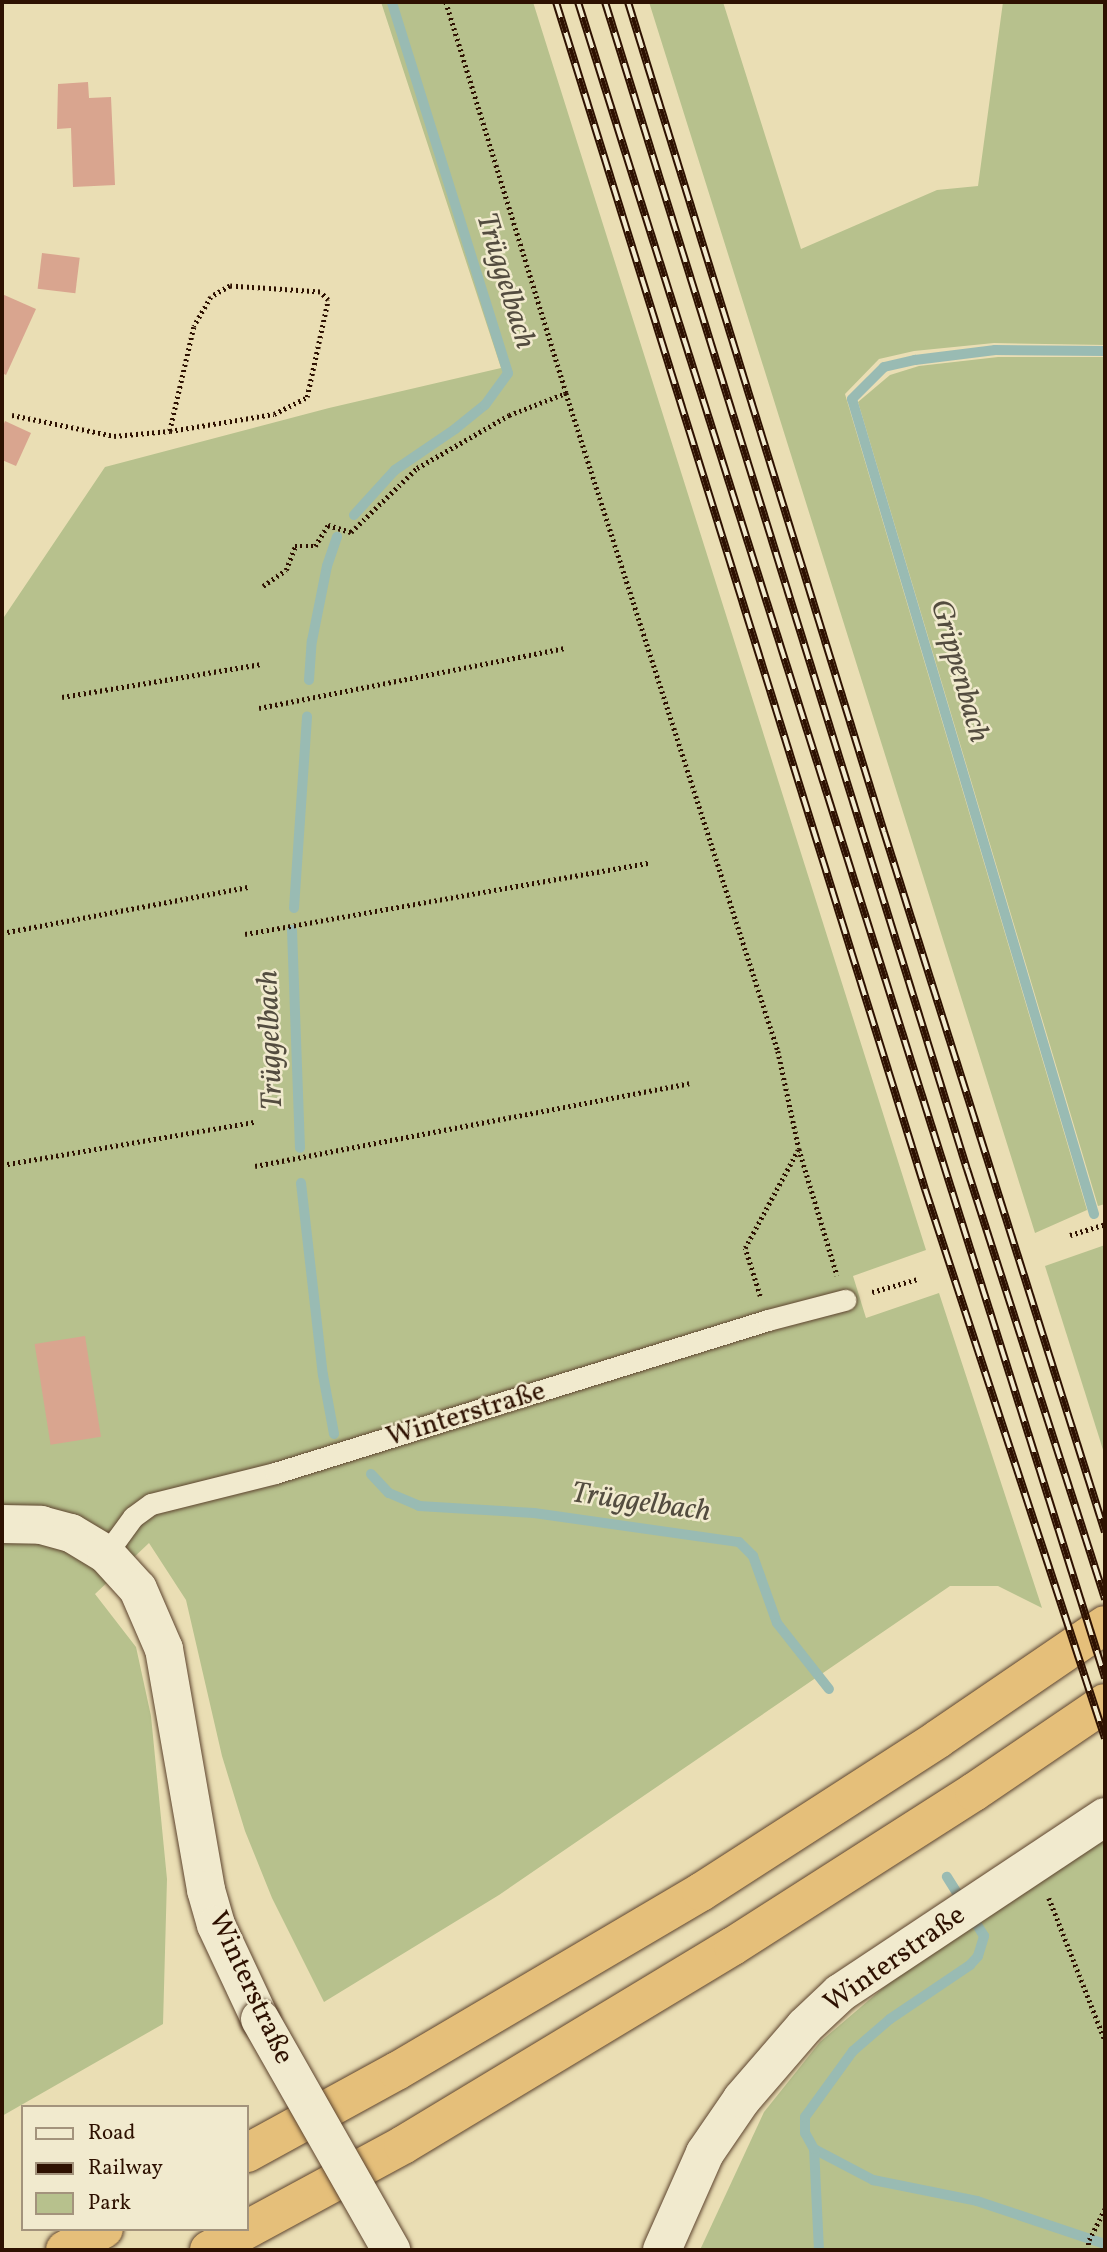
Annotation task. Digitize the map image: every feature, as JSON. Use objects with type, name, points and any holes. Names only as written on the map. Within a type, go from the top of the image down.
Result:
[{"type":"highway","points":[[248,2151],[397,2071],[701,1892],[938,1739],[1105,1625]]},
{"type":"highway","points":[[248,2229],[403,2145],[555,2054],[974,1792],[1105,1703]]},
{"type":"highway","points":[[65,2250],[100,2231]]},
{"type":"highway","points":[[209,2250],[244,2231]]},
{"type":"street","name":"Winterstraße","points":[[2,1524],[41,1525],[71,1533],[106,1554],[138,1589],[164,1649],[206,1890],[226,1951],[260,2019],[391,2250]]},
{"type":"street","name":"Winterstraße","points":[[662,2250],[705,2153],[772,2060],[840,1993],[1105,1817]]},
{"type":"lane","name":"Winterstraße","points":[[106,1554],[133,1517],[151,1504],[275,1473],[768,1320],[845,1300]]},
{"type":"path","points":[[446,2],[566,393],[778,1051],[799,1149],[845,1300],[918,1279]]},
{"type":"path","points":[[12,415],[114,436],[170,431],[274,414],[307,397],[328,300],[320,292],[230,286],[211,297],[194,327],[170,431]]},
{"type":"path","points":[[263,586],[286,570],[295,546],[315,545],[328,525],[351,532],[417,468],[509,415],[566,393]]},
{"type":"path","points":[[259,708],[566,648]]},
{"type":"path","points":[[62,697],[261,664]]},
{"type":"path","points":[[245,934],[649,863]]},
{"type":"path","points":[[2,933],[248,887]]},
{"type":"path","points":[[255,1166],[689,1083]]},
{"type":"path","points":[[2,1165],[254,1122]]},
{"type":"path","points":[[768,1320],[745,1248],[799,1149]]},
{"type":"path","points":[[1069,1236],[1105,1224]]},
{"type":"path","points":[[1036,1864],[1105,2040]]},
{"type":"path","points":[[1087,2250],[1089,2240],[1105,2209]]},
{"type":"green space","points":[[381,2],[533,2],[926,1250],[853,1276],[866,1318],[939,1293],[1042,1608],[998,1586],[950,1586],[499,1895],[324,2002],[272,1898],[245,1831],[222,1756],[186,1600],[149,1543],[95,1594],[136,1647],[151,1716],[167,1879],[163,2024],[2,2116],[2,620],[105,467],[329,408],[501,368]]},
{"type":"green space","points":[[649,2],[723,2],[801,249],[937,190],[978,186],[1003,2],[1105,2],[1105,345],[994,343],[914,351],[879,359],[845,394],[1087,1210],[1035,1233]]},
{"type":"green space","points":[[998,357],[1105,357],[1105,1204],[1098,1206],[858,402],[890,375],[919,366]]},
{"type":"green space","points":[[1105,1245],[1105,1456],[1045,1266]]},
{"type":"green space","points":[[1105,1830],[1105,2250],[700,2250],[764,2112],[820,2042],[890,1982]]},
{"type":"building","points":[[88,82],[89,98],[111,97],[115,185],[73,187],[71,128],[57,129],[58,84]]},
{"type":"building","points":[[42,253],[80,258],[75,293],[38,289]]},
{"type":"building","points":[[2,294],[36,309],[6,375],[2,373]]},
{"type":"building","points":[[5,421],[31,433],[16,466],[2,460],[2,429]]},
{"type":"building","points":[[85,1336],[101,1437],[51,1445],[35,1344]]},
{"type":"waterway","name":"Trüggelbach","points":[[354,515],[395,470],[485,405],[508,373],[392,2]]},
{"type":"waterway","name":"Grippenbach","points":[[1094,1214],[852,399],[884,367],[915,360],[995,350],[1105,351]]},
{"type":"waterway","name":"Trüggelbach","points":[[309,680],[312,641],[327,566],[337,537]]},
{"type":"waterway","name":"Trüggelbach","points":[[294,908],[307,716]]},
{"type":"waterway","name":"Trüggelbach","points":[[292,930],[300,1148]]},
{"type":"waterway","name":"Trüggelbach","points":[[301,1183],[323,1375],[334,1434]]},
{"type":"waterway","name":"Trüggelbach","points":[[371,1474],[389,1493],[419,1506],[534,1513],[739,1542],[753,1556],[777,1623],[829,1689]]},
{"type":"waterway","name":"Trüggelbach","points":[[819,2250],[814,2149],[805,2133],[805,2117],[853,2051],[890,2019],[970,1965],[978,1956],[984,1936],[947,1877]]},
{"type":"waterway","points":[[814,2149],[873,2180],[977,2201],[1105,2244]]},
{"type":"railway","points":[[556,2],[925,1189],[1105,1738]]},
{"type":"railway","points":[[578,2],[1105,1678]]},
{"type":"railway","points":[[605,2],[967,1169],[1105,1599]]},
{"type":"railway","points":[[628,2],[884,832],[1105,1532]]}]
